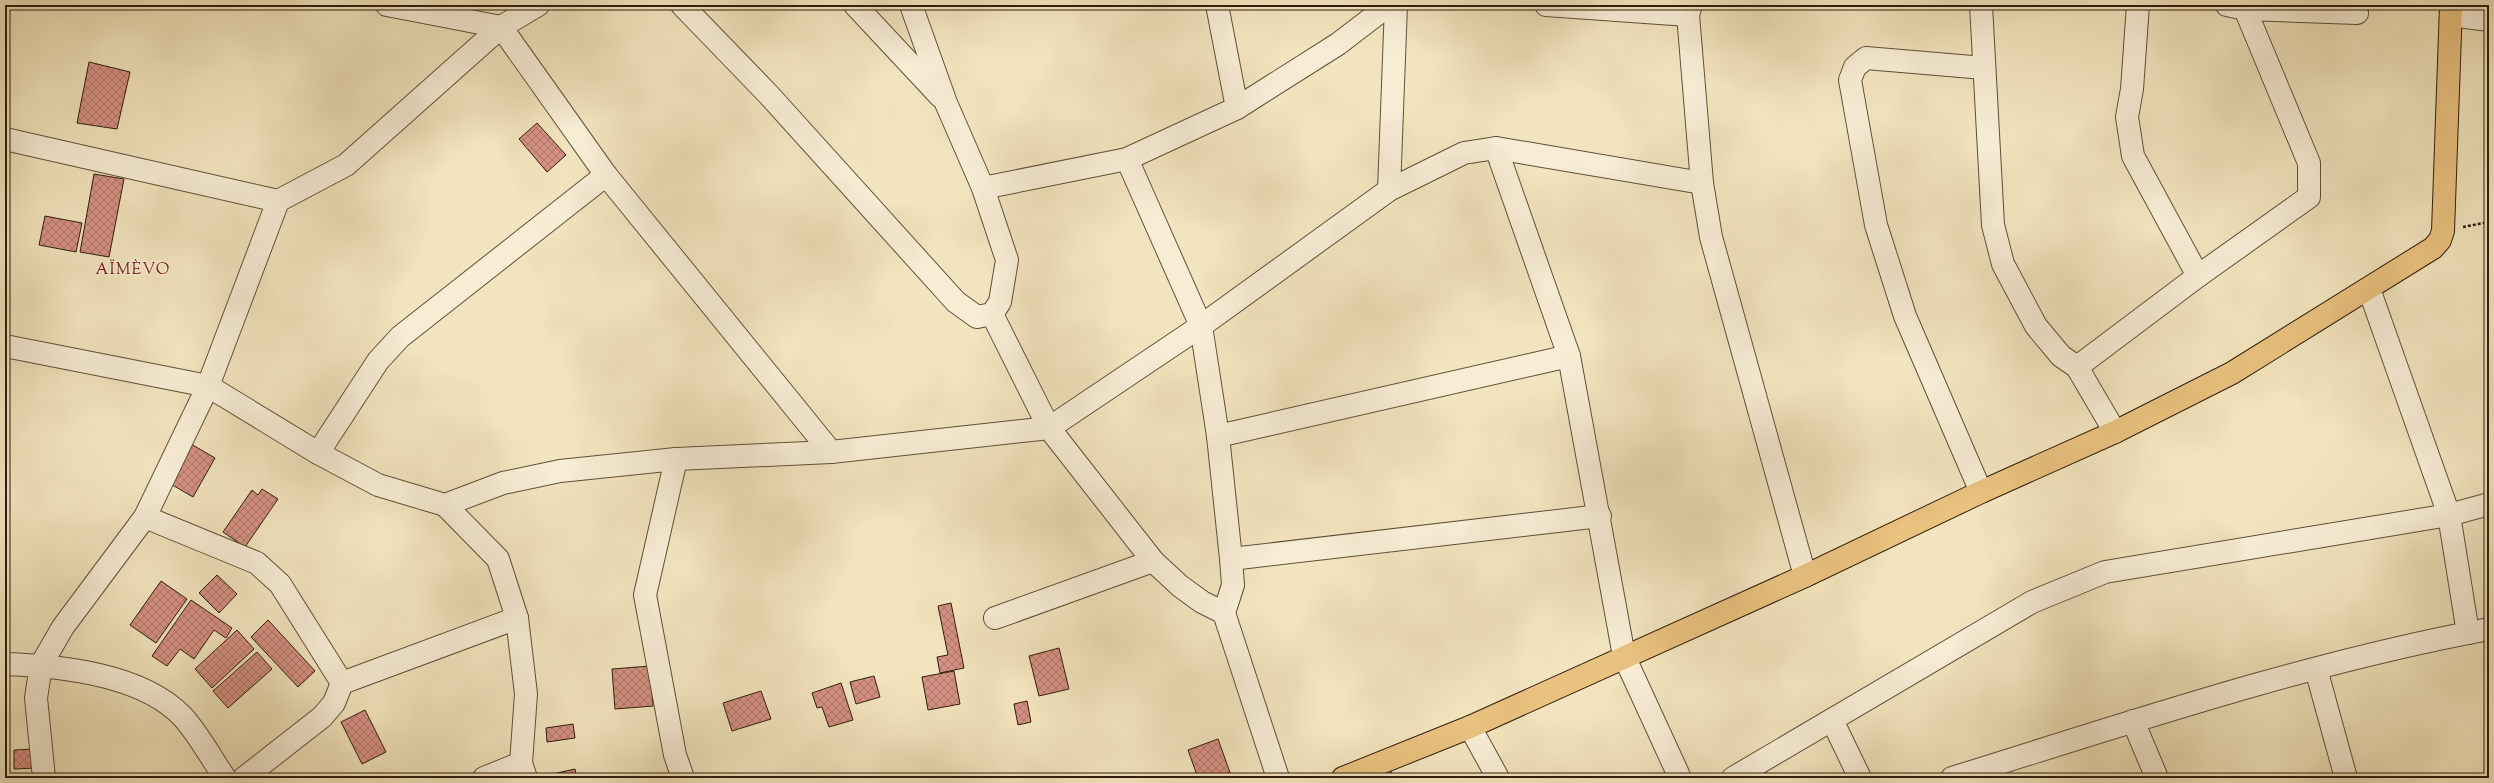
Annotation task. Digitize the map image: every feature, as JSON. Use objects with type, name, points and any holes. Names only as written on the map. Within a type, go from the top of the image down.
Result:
[{"type":"main road","points":[[1343,778],[1470,727],[1624,656],[1805,576],[1980,492],[2062,458],[2232,373],[2433,248],[2440,240],[2443,231],[2451,10]]},
{"type":"street","points":[[387,5],[413,8],[501,27],[606,175],[831,452]]},
{"type":"street","points":[[5,140],[278,201],[346,165],[501,27],[538,5]]},
{"type":"street","points":[[682,5],[768,94],[956,302],[977,317],[992,314],[1000,302],[1007,260],[983,188],[946,103],[911,5]]},
{"type":"street","points":[[855,5],[946,103]]},
{"type":"street","points":[[1217,5],[1237,108]]},
{"type":"street","points":[[983,188],[1127,159],[1237,108],[1338,44],[1389,5]]},
{"type":"street","points":[[1389,190],[1396,5]]},
{"type":"street","points":[[1546,5],[1690,10],[1702,183],[1711,237],[1805,576]]},
{"type":"street","points":[[1981,5],[1993,225],[2003,264],[2036,326],[2061,356],[2077,367],[2115,432]]},
{"type":"street","points":[[2138,5],[2132,89],[2126,117],[2133,156],[2198,276]]},
{"type":"street","points":[[2077,367],[2198,276],[2309,197],[2309,163],[2236,7],[2357,12]]},
{"type":"street","points":[[2451,10],[2489,20]]},
{"type":"street","points":[[1980,492],[1905,316],[1878,233],[1850,80],[1855,67],[1866,58],[1984,68]]},
{"type":"street","points":[[1496,148],[1569,356],[1600,516],[1624,656],[1680,778]]},
{"type":"street","points":[[445,506],[503,483],[553,472],[676,459],[831,452],[1049,428],[1201,326],[1389,190],[1464,154],[1496,148],[1702,183]]},
{"type":"street","points":[[1127,159],[1201,326],[1218,436],[1231,559],[1233,585],[1224,613],[1278,778]]},
{"type":"street","points":[[318,453],[378,361],[400,337],[606,175]]},
{"type":"street","points":[[44,778],[36,698],[40,665],[63,627],[145,517],[208,386],[278,201]]},
{"type":"street","points":[[2369,289],[2450,515],[2468,633]]},
{"type":"street","points":[[992,314],[1049,428],[1153,561],[1191,594],[1224,613]]},
{"type":"street","points":[[5,346],[208,386],[318,453],[378,486],[445,506],[498,559],[517,618],[526,694],[523,771],[484,778]]},
{"type":"street","points":[[1218,436],[1569,356]]},
{"type":"street","points":[[676,459],[645,595],[675,755],[683,778]]},
{"type":"street","points":[[1733,778],[2032,602],[2105,572],[2450,515],[2489,504]]},
{"type":"street","points":[[1231,559],[1600,516]]},
{"type":"street","points":[[145,517],[257,563],[267,571],[280,584],[342,683]]},
{"type":"street","points":[[995,618],[1153,561]]},
{"type":"street","points":[[244,778],[322,716],[334,703],[342,683],[517,618]]},
{"type":"street","points":[[1952,778],[2133,721],[2316,669],[2489,629]]},
{"type":"street","points":[[5,664],[40,665],[126,682],[158,695],[182,716],[225,778]]},
{"type":"street","points":[[2316,669],[2346,778]]},
{"type":"street","points":[[1832,720],[1860,778]]},
{"type":"street","points":[[2133,721],[2157,778]]},
{"type":"street","points":[[1470,727],[1498,778]]},
{"type":"building","points":[[89,62],[130,72],[117,129],[77,123]]},
{"type":"building","points":[[537,123],[566,155],[547,172],[519,139]]},
{"type":"building","points":[[94,174],[124,179],[109,257],[80,252]]},
{"type":"building","points":[[45,216],[82,223],[76,252],[39,245]]},
{"type":"building","points":[[191,444],[215,458],[193,497],[169,483]]},
{"type":"building","points":[[262,489],[278,499],[245,547],[223,532],[252,490],[258,495]]},
{"type":"building","points":[[217,575],[237,594],[219,613],[199,593]]},
{"type":"building","points":[[161,581],[187,599],[156,643],[130,625]]},
{"type":"building","points":[[191,600],[232,628],[226,638],[214,630],[194,659],[180,649],[167,666],[152,656]]},
{"type":"building","points":[[951,603],[964,668],[940,673],[937,657],[948,655],[938,606]]},
{"type":"building","points":[[268,620],[315,671],[298,687],[251,637]]},
{"type":"building","points":[[237,630],[254,649],[212,688],[195,669]]},
{"type":"building","points":[[1059,648],[1069,689],[1039,696],[1029,656]]},
{"type":"building","points":[[257,652],[272,669],[228,708],[213,691]]},
{"type":"building","points":[[650,666],[653,706],[615,709],[612,669]]},
{"type":"building","points":[[954,671],[960,704],[928,710],[922,677]]},
{"type":"building","points":[[874,676],[880,697],[856,704],[850,682]]},
{"type":"building","points":[[841,683],[853,720],[829,727],[822,707],[817,708],[812,693]]},
{"type":"building","points":[[761,691],[771,719],[732,731],[723,703]]},
{"type":"building","points":[[1027,701],[1031,722],[1018,725],[1014,704]]},
{"type":"building","points":[[365,710],[386,752],[362,764],[341,722]]},
{"type":"building","points":[[573,724],[575,738],[547,742],[546,728]]},
{"type":"building","points":[[1218,739],[1232,778],[1198,778],[1188,750]]},
{"type":"building","points":[[34,749],[35,768],[14,769],[14,750]]},
{"type":"building","points":[[575,769],[577,778],[549,778],[548,775]]},
{"type":"building","points":[[1390,769],[1394,778],[1379,778],[1378,775]]},
{"type":"district","name":"AÏMÈVO","points":[[133,270]]}]
